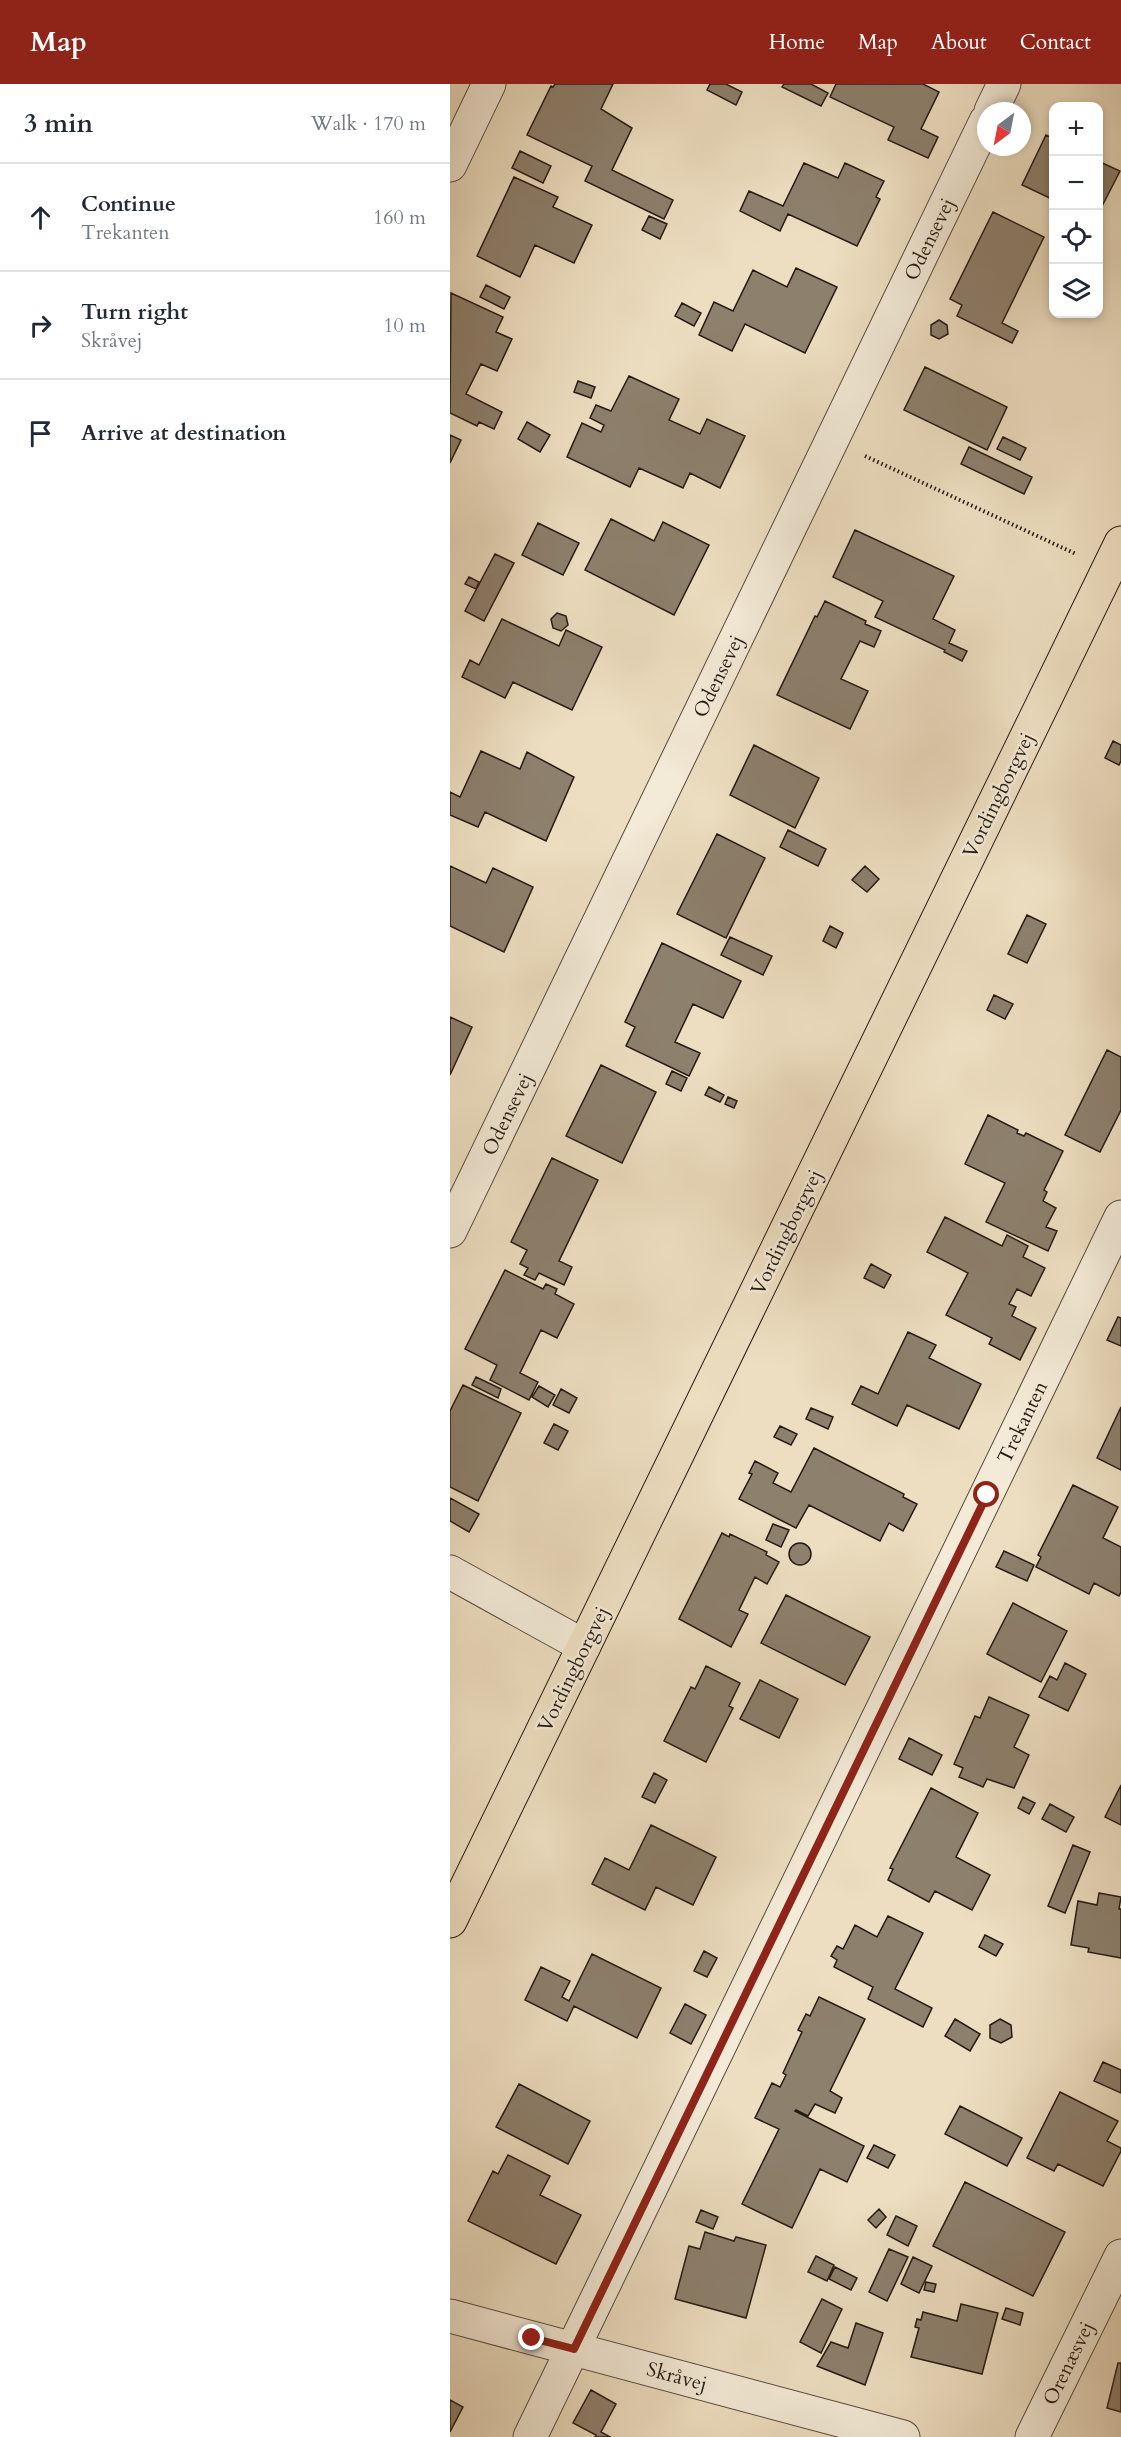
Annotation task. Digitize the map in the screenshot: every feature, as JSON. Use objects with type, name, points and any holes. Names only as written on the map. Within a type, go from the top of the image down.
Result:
[{"type":"main road","name":"Vordingborgvej","points":[[450,1921],[1115,556]]},
{"type":"street","points":[[450,165],[489,84]]},
{"type":"street","points":[[995,102],[1004,84]]},
{"type":"street","name":"Odensevej","points":[[450,1232],[977,140]]},
{"type":"street","name":"Trekanten","points":[[530,2437],[1121,1217]]},
{"type":"street","points":[[450,1572],[584,1646]]},
{"type":"street","name":"Orenæsvej","points":[[1032,2437],[1121,2256]]},
{"type":"street","name":"Skråvej","points":[[450,2316],[903,2437]]},
{"type":"path","points":[[832,441],[1115,556]]},
{"type":"building","points":[[555,84],[613,84],[601,109],[632,128],[612,170],[673,200],[664,219],[585,181],[592,166],[527,135],[551,86]]},
{"type":"building","points":[[710,84],[726,84],[742,92],[736,105],[707,90]]},
{"type":"building","points":[[784,84],[811,84],[828,93],[821,106],[782,87]]},
{"type":"building","points":[[836,84],[923,84],[939,92],[921,129],[938,137],[928,158],[888,140],[894,127],[830,97]]},
{"type":"building","points":[[1046,135],[1049,136],[1049,198],[1022,185]]},
{"type":"building","points":[[520,151],[551,166],[543,183],[512,168]]},
{"type":"building","points":[[804,163],[838,178],[845,163],[884,181],[876,197],[880,199],[857,246],[788,214],[780,231],[740,211],[749,191],[783,206]]},
{"type":"building","points":[[1103,163],[1120,171],[1103,204]]},
{"type":"building","points":[[514,177],[558,197],[553,207],[592,225],[574,263],[535,245],[520,277],[477,256]]},
{"type":"building","points":[[993,212],[1044,237],[1002,323],[1018,331],[1012,343],[957,316],[962,305],[950,299]]},
{"type":"building","points":[[649,216],[667,224],[660,239],[642,230]]},
{"type":"building","points":[[796,268],[837,287],[805,353],[745,324],[732,351],[699,335],[714,302],[733,311],[753,270],[787,287]]},
{"type":"building","points":[[486,285],[510,297],[504,309],[480,297]]},
{"type":"building","points":[[451,293],[503,317],[496,332],[512,339],[497,371],[481,364],[466,394],[502,412],[494,429],[479,422],[477,426],[450,413]]},
{"type":"building","points":[[682,303],[701,313],[694,326],[675,316]]},
{"type":"building","points":[[939,320],[947,325],[948,334],[939,339],[931,335],[931,325]]},
{"type":"building","points":[[925,367],[1007,407],[987,450],[904,410]]},
{"type":"building","points":[[629,376],[679,399],[669,420],[700,434],[707,419],[745,436],[720,488],[690,473],[683,488],[639,468],[630,487],[567,457],[582,423],[601,432],[604,425],[590,418],[596,405],[611,411]]},
{"type":"building","points":[[578,381],[595,387],[591,398],[574,392]]},
{"type":"building","points":[[527,422],[550,435],[540,452],[518,439]]},
{"type":"building","points":[[450,435],[461,440],[450,463]]},
{"type":"building","points":[[1003,437],[1026,448],[1020,460],[997,449]]},
{"type":"building","points":[[969,447],[1032,477],[1024,494],[961,464]]},
{"type":"building","points":[[611,519],[654,541],[663,522],[709,545],[674,615],[585,570]]},
{"type":"building","points":[[538,523],[579,543],[563,575],[522,555]]},
{"type":"building","points":[[855,530],[954,576],[933,619],[955,630],[949,643],[967,651],[962,661],[944,652],[945,650],[875,617],[883,601],[833,577]]},
{"type":"building","points":[[495,554],[514,563],[484,621],[465,611]]},
{"type":"building","points":[[469,577],[479,582],[476,589],[465,584]]},
{"type":"building","points":[[825,601],[881,631],[874,647],[860,641],[841,679],[868,691],[850,729],[777,695],[815,616],[817,617]]},
{"type":"building","points":[[557,613],[566,616],[568,625],[561,631],[553,628],[551,619]]},
{"type":"building","points":[[502,619],[559,646],[566,630],[602,647],[572,710],[513,682],[505,698],[462,677],[470,660],[479,665]]},
{"type":"building","points":[[1113,741],[1121,745],[1119,765],[1105,758]]},
{"type":"building","points":[[754,745],[819,778],[795,828],[730,795]]},
{"type":"building","points":[[481,751],[520,769],[527,752],[574,777],[546,841],[485,812],[478,827],[450,815],[450,792],[460,797]]},
{"type":"building","points":[[788,830],[826,849],[818,866],[780,847]]},
{"type":"building","points":[[717,834],[765,858],[726,938],[677,914]]},
{"type":"building","points":[[450,866],[486,883],[493,868],[533,887],[504,952],[450,926]]},
{"type":"building","points":[[865,866],[879,879],[867,892],[852,880]]},
{"type":"building","points":[[1027,915],[1046,924],[1027,963],[1008,954]]},
{"type":"building","points":[[830,926],[843,933],[836,948],[823,941]]},
{"type":"building","points":[[730,937],[772,956],[763,975],[721,955]]},
{"type":"building","points":[[662,943],[741,981],[723,1018],[693,1004],[675,1042],[700,1053],[689,1076],[626,1046],[635,1027],[625,1022]]},
{"type":"building","points":[[994,995],[1013,1004],[1005,1019],[987,1010]]},
{"type":"building","points":[[450,1017],[472,1027],[450,1075]]},
{"type":"building","points":[[1107,1050],[1121,1057],[1121,1110],[1100,1152],[1065,1135]]},
{"type":"building","points":[[601,1065],[656,1092],[622,1163],[566,1136]]},
{"type":"building","points":[[672,1071],[687,1078],[681,1091],[666,1084]]},
{"type":"building","points":[[709,1087],[724,1095],[720,1102],[705,1095]]},
{"type":"building","points":[[728,1097],[737,1101],[734,1108],[725,1104]]},
{"type":"building","points":[[988,1115],[1018,1130],[1017,1133],[1024,1136],[1026,1133],[1063,1151],[1044,1190],[1047,1192],[1043,1201],[1056,1208],[1046,1227],[1057,1231],[1048,1251],[986,1222],[1005,1183],[965,1164]]},
{"type":"building","points":[[552,1158],[598,1180],[559,1261],[572,1267],[564,1285],[539,1273],[535,1280],[524,1275],[528,1268],[520,1264],[527,1250],[511,1242]]},
{"type":"building","points":[[945,1217],[1002,1246],[1007,1235],[1028,1246],[1023,1257],[1045,1268],[1031,1296],[1017,1289],[1009,1304],[1016,1307],[1012,1316],[1036,1328],[1020,1360],[989,1344],[992,1338],[946,1315],[968,1273],[927,1252]]},
{"type":"building","points":[[871,1264],[891,1275],[884,1288],[864,1278]]},
{"type":"building","points":[[505,1270],[543,1289],[546,1284],[557,1289],[555,1294],[574,1304],[557,1338],[541,1330],[520,1373],[538,1382],[529,1400],[490,1380],[497,1365],[465,1349]]},
{"type":"building","points":[[1118,1317],[1121,1318],[1121,1346],[1107,1340]]},
{"type":"building","points":[[908,1332],[936,1345],[929,1358],[981,1384],[959,1429],[907,1405],[897,1426],[852,1404],[861,1386],[878,1394]]},
{"type":"building","points":[[476,1377],[501,1389],[498,1398],[472,1385]]},
{"type":"building","points":[[463,1385],[521,1413],[478,1501],[450,1487],[450,1411]]},
{"type":"building","points":[[539,1386],[555,1395],[548,1407],[532,1397]]},
{"type":"building","points":[[561,1389],[577,1398],[569,1413],[553,1405]]},
{"type":"building","points":[[1121,1407],[1121,1470],[1097,1458]]},
{"type":"building","points":[[811,1408],[833,1417],[828,1429],[806,1419]]},
{"type":"building","points":[[554,1424],[568,1431],[558,1450],[544,1443]]},
{"type":"building","points":[[780,1426],[797,1434],[791,1445],[774,1437]]},
{"type":"building","points":[[814,1448],[904,1494],[903,1497],[917,1504],[903,1531],[889,1523],[880,1541],[809,1505],[796,1528],[739,1499],[752,1474],[749,1473],[755,1461],[778,1473],[773,1483],[791,1492]]},
{"type":"building","points":[[1073,1485],[1118,1507],[1103,1538],[1121,1547],[1121,1592],[1119,1596],[1094,1583],[1089,1594],[1036,1567],[1041,1557],[1038,1555]]},
{"type":"building","points":[[450,1498],[479,1514],[469,1532],[450,1521]]},
{"type":"building","points":[[773,1524],[789,1530],[781,1547],[766,1540]]},
{"type":"building","points":[[722,1533],[729,1537],[730,1534],[767,1552],[766,1555],[779,1562],[767,1584],[755,1577],[739,1610],[748,1614],[731,1647],[679,1619]]},
{"type":"building","points":[[800,1543],[808,1546],[811,1554],[808,1562],[800,1565],[792,1562],[789,1554],[792,1546]]},
{"type":"building","points":[[1004,1551],[1034,1565],[1027,1581],[996,1567]]},
{"type":"building","points":[[786,1595],[870,1637],[845,1685],[761,1643]]},
{"type":"building","points":[[1013,1603],[1067,1631],[1041,1682],[987,1654]]},
{"type":"building","points":[[1065,1663],[1086,1674],[1068,1711],[1039,1697],[1050,1676],[1057,1680]]},
{"type":"building","points":[[706,1666],[740,1683],[729,1706],[733,1708],[706,1762],[664,1741],[691,1687],[695,1689]]},
{"type":"building","points":[[760,1680],[798,1699],[779,1738],[740,1719]]},
{"type":"building","points":[[989,1697],[1029,1715],[1014,1747],[1029,1755],[1014,1788],[987,1779],[983,1787],[959,1777],[963,1768],[954,1764],[975,1716],[980,1718]]},
{"type":"building","points":[[909,1738],[942,1755],[932,1775],[899,1759]]},
{"type":"building","points":[[654,1773],[667,1780],[655,1803],[642,1797]]},
{"type":"building","points":[[1121,1785],[1121,1825],[1105,1817]]},
{"type":"building","points":[[931,1788],[978,1813],[956,1857],[990,1875],[972,1910],[935,1891],[929,1902],[888,1880],[893,1869],[890,1868]]},
{"type":"building","points":[[1023,1797],[1035,1803],[1029,1814],[1018,1808]]},
{"type":"building","points":[[1050,1804],[1074,1817],[1066,1832],[1042,1819]]},
{"type":"building","points":[[651,1825],[716,1857],[693,1905],[656,1887],[645,1910],[592,1884],[605,1858],[629,1870]]},
{"type":"building","points":[[1073,1845],[1090,1852],[1065,1913],[1048,1906]]},
{"type":"building","points":[[1099,1893],[1121,1897],[1119,1909],[1121,1909],[1121,1958],[1088,1952],[1089,1948],[1071,1945],[1078,1901],[1097,1905]]},
{"type":"building","points":[[888,1916],[923,1933],[895,1989],[932,2008],[923,2027],[868,1999],[873,1987],[834,1967],[837,1960],[831,1956],[837,1946],[843,1949],[855,1925],[877,1937]]},
{"type":"building","points":[[985,1935],[1003,1944],[996,1956],[979,1947]]},
{"type":"building","points":[[704,1951],[717,1958],[707,1977],[694,1971]]},
{"type":"building","points":[[592,1954],[661,1988],[637,2038],[574,2006],[567,2021],[525,2000],[541,1967],[570,1981],[562,1997],[569,2001]]},
{"type":"building","points":[[819,1997],[865,2019],[830,2091],[842,2098],[835,2113],[815,2104],[808,2116],[795,2111],[864,2146],[847,2182],[820,2169],[792,2228],[742,2204],[779,2129],[755,2118],[772,2083],[780,2087],[786,2075],[783,2073],[802,2032],[798,2030],[806,2014],[810,2016]]},
{"type":"building","points":[[685,2004],[706,2015],[691,2044],[670,2033]]},
{"type":"building","points":[[955,2019],[980,2034],[970,2051],[945,2036]]},
{"type":"building","points":[[1000,2019],[1011,2025],[1012,2037],[1001,2043],[990,2038],[990,2025]]},
{"type":"building","points":[[1103,2062],[1121,2070],[1121,2093],[1094,2081]]},
{"type":"building","points":[[519,2084],[590,2121],[568,2164],[496,2127]]},
{"type":"building","points":[[1060,2092],[1118,2121],[1107,2141],[1121,2148],[1121,2151],[1103,2186],[1058,2164],[1054,2171],[1027,2158]]},
{"type":"building","points":[[960,2106],[1022,2138],[1007,2166],[945,2134]]},
{"type":"building","points":[[874,2145],[895,2155],[888,2168],[867,2158]]},
{"type":"building","points":[[508,2155],[550,2176],[540,2195],[581,2215],[556,2264],[468,2221],[493,2171],[498,2174]]},
{"type":"building","points":[[965,2182],[1065,2232],[1033,2296],[933,2246]]},
{"type":"building","points":[[879,2209],[886,2217],[876,2228],[868,2220]]},
{"type":"building","points":[[701,2210],[718,2217],[713,2229],[696,2222]]},
{"type":"building","points":[[896,2216],[917,2226],[908,2246],[887,2235]]},
{"type":"building","points":[[705,2232],[734,2241],[736,2237],[766,2245],[746,2318],[675,2299],[689,2246],[700,2249]]},
{"type":"building","points":[[889,2249],[908,2257],[887,2301],[869,2292]]},
{"type":"building","points":[[816,2256],[834,2265],[827,2281],[808,2272]]},
{"type":"building","points":[[913,2257],[932,2266],[919,2293],[901,2284]]},
{"type":"building","points":[[835,2267],[857,2278],[851,2290],[829,2279]]},
{"type":"building","points":[[926,2282],[936,2284],[934,2292],[924,2290]]},
{"type":"building","points":[[822,2299],[842,2309],[821,2353],[800,2342]]},
{"type":"building","points":[[961,2304],[998,2313],[982,2374],[911,2357],[919,2328],[915,2327],[917,2319],[921,2320],[923,2312],[957,2321]]},
{"type":"building","points":[[1006,2308],[1023,2313],[1020,2325],[1002,2319]]},
{"type":"building","points":[[856,2323],[883,2333],[865,2385],[817,2366],[831,2342],[848,2348]]},
{"type":"building","points":[[1118,2363],[1121,2363],[1121,2412],[1107,2408]]},
{"type":"building","points":[[591,2390],[616,2404],[601,2432],[610,2437],[595,2437],[596,2435],[573,2423]]},
{"type":"building","points":[[450,2400],[463,2407],[450,2432]]},
{"type":"route","points":[[532,2338],[574,2349],[987,1495]]}]
